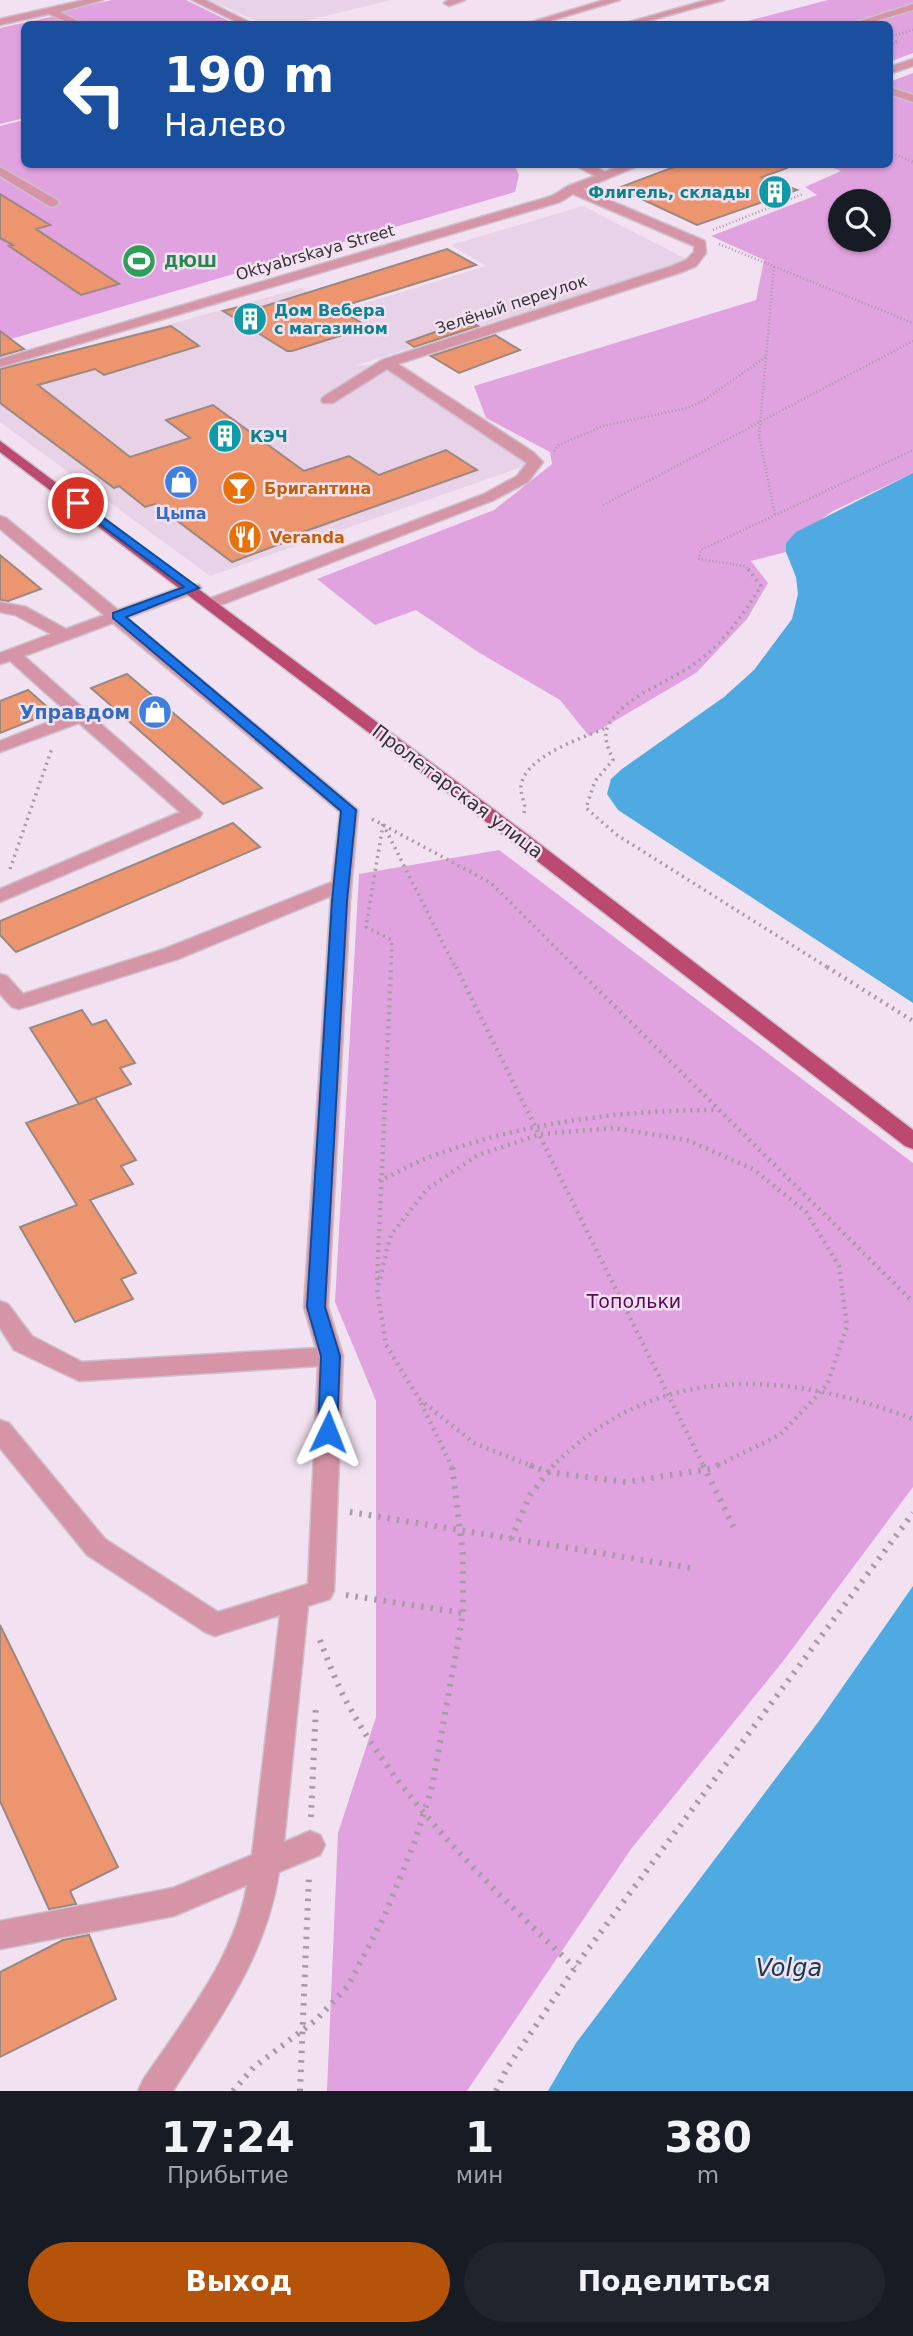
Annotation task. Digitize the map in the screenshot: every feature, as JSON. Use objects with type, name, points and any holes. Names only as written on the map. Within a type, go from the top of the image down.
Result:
[{"type":"main road","name":"Пролетарская улица","points":[[0,445],[521,829],[913,1141]]},
{"type":"street","points":[[0,22],[98,0]]},
{"type":"street","points":[[197,0],[242,21]]},
{"type":"street","points":[[541,21],[615,0]]},
{"type":"street","points":[[638,21],[719,0]]},
{"type":"street","points":[[866,21],[913,7]]},
{"type":"street","points":[[50,11],[72,21]]},
{"type":"street","points":[[893,70],[913,62]]},
{"type":"street","points":[[893,92],[913,99]]},
{"type":"street","points":[[588,168],[605,176]]},
{"type":"street","name":"Oktyabrskaya Street","points":[[0,363],[556,200],[572,189],[626,168]]},
{"type":"street","points":[[0,171],[53,203]]},
{"type":"street","points":[[572,189],[696,240]]},
{"type":"street","name":"Зелёный переулок","points":[[328,400],[387,363],[691,263],[700,253],[696,240]]},
{"type":"street","points":[[212,603],[489,497],[524,477],[534,464],[528,455],[387,363]]},
{"type":"street","points":[[0,521],[349,810],[341,885],[316,1307],[331,1356],[324,1508],[259,1905],[230,1973],[154,2091]]},
{"type":"street","points":[[6,657],[193,588]]},
{"type":"street","points":[[0,607],[20,611],[65,635]]},
{"type":"street","points":[[0,896],[193,813],[81,716],[6,657]]},
{"type":"street","points":[[0,747],[81,716]]},
{"type":"street","points":[[0,1012],[19,1002],[171,954],[341,885]]},
{"type":"street","points":[[0,981],[19,1002]]},
{"type":"street","points":[[0,1310],[23,1343],[79,1372],[331,1356]]},
{"type":"street","points":[[0,1430],[96,1547],[215,1624],[308,1595]]},
{"type":"street","points":[[0,1935],[174,1902],[310,1845]]},
{"type":"path","points":[[893,37],[913,30]]},
{"type":"path","points":[[904,33],[913,36]]},
{"type":"path","points":[[893,154],[913,162]]},
{"type":"path","points":[[696,240],[803,194]]},
{"type":"path","points":[[696,240],[774,267],[913,323]]},
{"type":"path","points":[[774,267],[759,436],[775,515]]},
{"type":"path","points":[[603,505],[913,341]]},
{"type":"path","points":[[534,464],[559,445],[603,426],[687,408],[703,401],[767,356]]},
{"type":"path","points":[[521,829],[526,809],[521,787],[528,770],[539,759],[606,727],[616,714],[698,662],[745,613],[761,586],[745,566],[699,559],[701,550],[913,450]]},
{"type":"path","points":[[0,896],[60,724]]},
{"type":"path","points":[[606,727],[606,741],[613,760],[603,767],[587,796],[586,808],[617,835],[913,1021]]},
{"type":"path","points":[[383,824],[491,883],[913,1303]]},
{"type":"path","points":[[383,824],[541,1134],[734,1528]]},
{"type":"path","points":[[233,2091],[254,2067],[303,2030],[348,1986],[384,1917],[425,1810],[448,1705],[463,1613],[463,1555],[452,1463],[419,1399],[386,1345],[377,1289],[379,1181],[392,940],[366,927],[383,824]]},
{"type":"path","points":[[379,1181],[436,1154],[537,1127],[628,1112],[719,1110]]},
{"type":"path","points":[[377,1289],[391,1235],[427,1189],[478,1154],[541,1134],[614,1128],[687,1140],[753,1168],[806,1212],[839,1266],[847,1326],[827,1385],[780,1435],[705,1470],[626,1482],[547,1472],[474,1443],[419,1399]]},
{"type":"path","points":[[511,1539],[520,1513],[536,1483],[566,1452],[601,1425],[644,1402],[698,1386],[746,1381],[823,1389],[878,1404],[913,1419]]},
{"type":"path","points":[[324,1508],[691,1568]]},
{"type":"path","points":[[496,2091],[507,2068],[575,1968],[913,1513]]},
{"type":"path","points":[[308,1595],[463,1613]]},
{"type":"path","points":[[318,1665],[319,1637],[347,1702],[398,1780],[522,1916],[575,1968]]},
{"type":"path","points":[[300,2091],[317,1692]]},
{"type":"shaded area","points":[[208,0],[392,0],[304,21],[257,21]]},
{"type":"shaded area","points":[[583,206],[688,260],[354,366],[387,363],[539,461],[210,576],[0,422],[0,371],[301,288],[340,311],[486,266],[451,245]]},
{"type":"green space","points":[[112,0],[186,0],[229,21],[75,21],[56,12]]},
{"type":"green space","points":[[828,0],[913,0],[913,53],[893,60],[893,21],[748,21]]},
{"type":"green space","points":[[55,16],[65,21],[32,21]]},
{"type":"green space","points":[[21,23],[21,119],[0,124],[0,28]]},
{"type":"green space","points":[[913,73],[913,473],[833,511],[786,543],[786,552],[751,561],[768,583],[747,619],[696,673],[589,736],[560,700],[478,652],[416,610],[375,625],[317,579],[494,510],[552,464],[550,452],[486,418],[474,386],[756,300],[764,260],[711,236],[817,195],[805,187],[841,171],[834,168],[893,168],[893,80]]},
{"type":"green space","name":"ДЮШ","points":[[21,121],[21,168],[516,168],[519,175],[515,192],[11,339],[0,331],[0,126]]},
{"type":"green space","name":"Топольки","points":[[499,850],[913,1163],[913,1487],[784,1660],[631,1849],[467,2091],[327,2091],[338,1833],[376,1717],[376,1401],[335,1302],[359,874]]},
{"type":"water","points":[[913,473],[913,1003],[618,810],[607,794],[611,779],[622,769],[724,697],[754,670],[792,619],[798,594],[786,543],[796,532]]},
{"type":"water","name":"Volga","points":[[913,1586],[913,2091],[548,2091],[576,2043],[819,1721]]},
{"type":"building","points":[[671,168],[787,168],[762,177],[797,190],[697,225],[618,188]]},
{"type":"building","points":[[0,194],[50,225],[36,229],[119,284],[81,295],[9,246],[13,245],[0,238]]},
{"type":"building","points":[[447,249],[476,265],[337,308],[368,327],[292,351],[287,351],[223,311],[255,303],[262,307]]},
{"type":"building","points":[[468,320],[478,326],[414,347],[407,342]]},
{"type":"building","points":[[171,326],[199,346],[104,375],[95,369],[38,385],[130,457],[190,438],[166,420],[213,405],[304,471],[349,456],[379,475],[446,450],[477,470],[292,536],[296,538],[232,562],[155,504],[145,507],[119,486],[114,488],[0,403],[0,369]]},
{"type":"building","points":[[0,331],[24,349],[0,356]]},
{"type":"building","points":[[495,335],[520,350],[459,373],[431,356]]},
{"type":"building","points":[[0,555],[41,589],[8,601],[0,600]]},
{"type":"building","points":[[127,674],[262,788],[223,804],[91,688]]},
{"type":"building","points":[[28,690],[53,712],[0,733],[0,701]]},
{"type":"building","points":[[233,823],[260,847],[16,952],[0,935],[0,921]]},
{"type":"building","points":[[82,1010],[92,1025],[106,1020],[135,1063],[120,1068],[131,1084],[79,1104],[30,1028]]},
{"type":"building","points":[[95,1098],[136,1160],[121,1166],[133,1184],[90,1200],[136,1273],[121,1279],[133,1299],[75,1322],[20,1227],[77,1205],[26,1123]]},
{"type":"building","points":[[0,1625],[118,1867],[70,1891],[76,1904],[49,1909],[0,1801]]},
{"type":"building","points":[[89,1935],[116,1999],[0,2057],[0,1972],[63,1940]]},
{"type":"place","name":"Флигель, склады","points":[[775,192]]},
{"type":"place","name":"ДЮШ","points":[[139,261]]},
{"type":"place","name":"Дом Вебера с магазином","points":[[250,319]]},
{"type":"place","name":"КЭЧ","points":[[225,436]]},
{"type":"place","name":"Цыпа","points":[[181,482]]},
{"type":"place","name":"Бригантина","points":[[239,488]]},
{"type":"place","name":"Veranda","points":[[245,537]]},
{"type":"place","name":"Управдом","points":[[155,712]]},
{"type":"route","points":[[78,503],[193,588],[117,616],[349,810],[340,901],[316,1307],[331,1356],[328,1432]]}]
